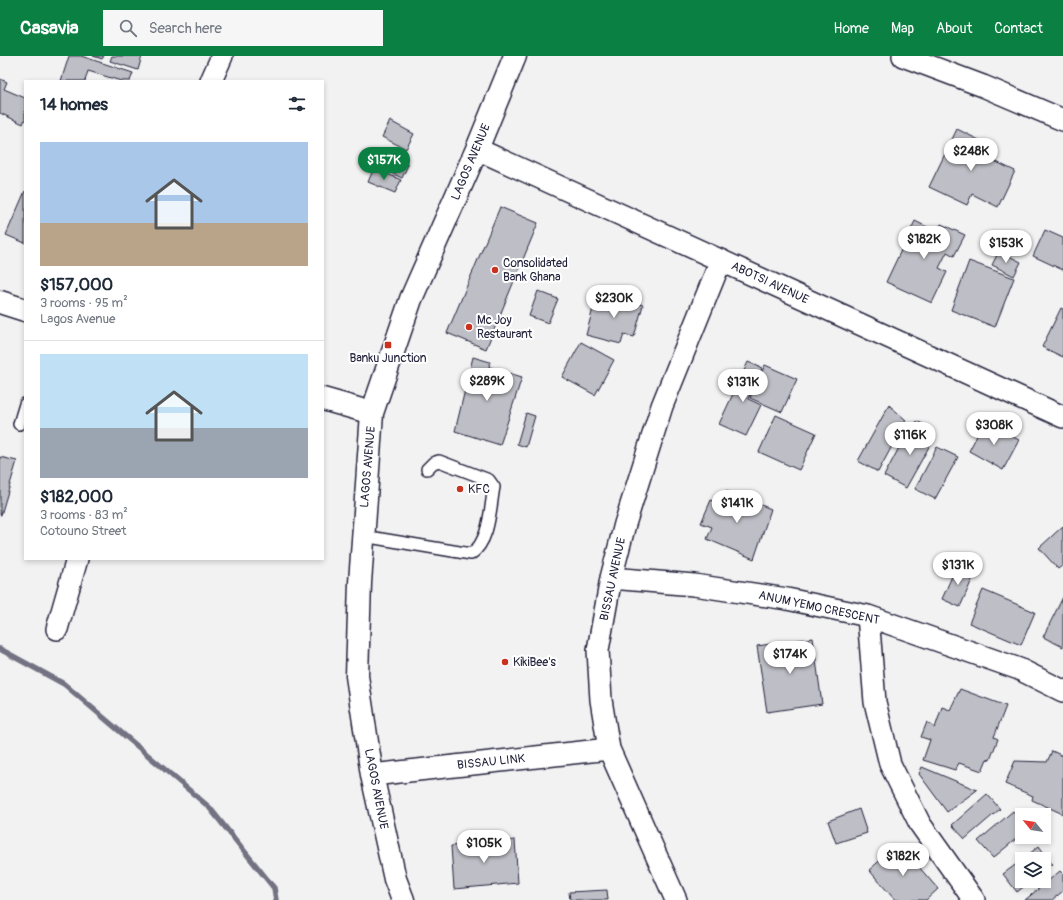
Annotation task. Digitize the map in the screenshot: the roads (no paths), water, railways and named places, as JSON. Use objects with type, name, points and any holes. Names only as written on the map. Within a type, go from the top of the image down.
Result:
[{"type":"street","points":[[211,80],[222,56]]},
{"type":"street","name":"LAGOS AVENUE","points":[[403,900],[395,879],[372,775],[357,676],[363,536],[370,466],[372,413],[411,299],[477,149],[515,56]]},
{"type":"street","points":[[903,56],[983,86],[1063,120]]},
{"type":"street","name":"ABOTSI AVENUE","points":[[477,149],[1063,417]]},
{"type":"street","name":"BISSAU AVENUE","points":[[676,900],[609,749],[601,700],[598,650],[611,578],[625,524],[662,406],[721,260]]},
{"type":"street","points":[[0,302],[24,310]]},
{"type":"street","points":[[324,399],[372,413]]},
{"type":"street","points":[[57,629],[77,560]]},
{"type":"street","name":"ANUM YEMO CRESCENT","points":[[611,578],[694,585],[787,599],[868,616],[1019,669],[1063,691]]},
{"type":"street","points":[[868,616],[875,702],[890,764],[920,824],[974,900]]},
{"type":"street","name":"BISSAU LINK","points":[[372,775],[609,749]]},
{"type":"lane","points":[[19,424],[24,407]]},
{"type":"lane","points":[[363,536],[471,554],[478,549],[484,540],[494,487],[489,480],[439,461],[433,463],[427,469]]},
{"type":"waterway","points":[[0,649],[64,684],[209,807],[274,888],[276,900]]},
{"type":"place","name":"Consolidated Bank Ghana","points":[[495,270]]},
{"type":"place","name":"Mc Joy Restaurant","points":[[469,327]]},
{"type":"place","name":"Banku Junction","points":[[388,345]]},
{"type":"place","name":"KFC","points":[[460,489]]},
{"type":"place","name":"KikiBee's","points":[[505,662]]}]
